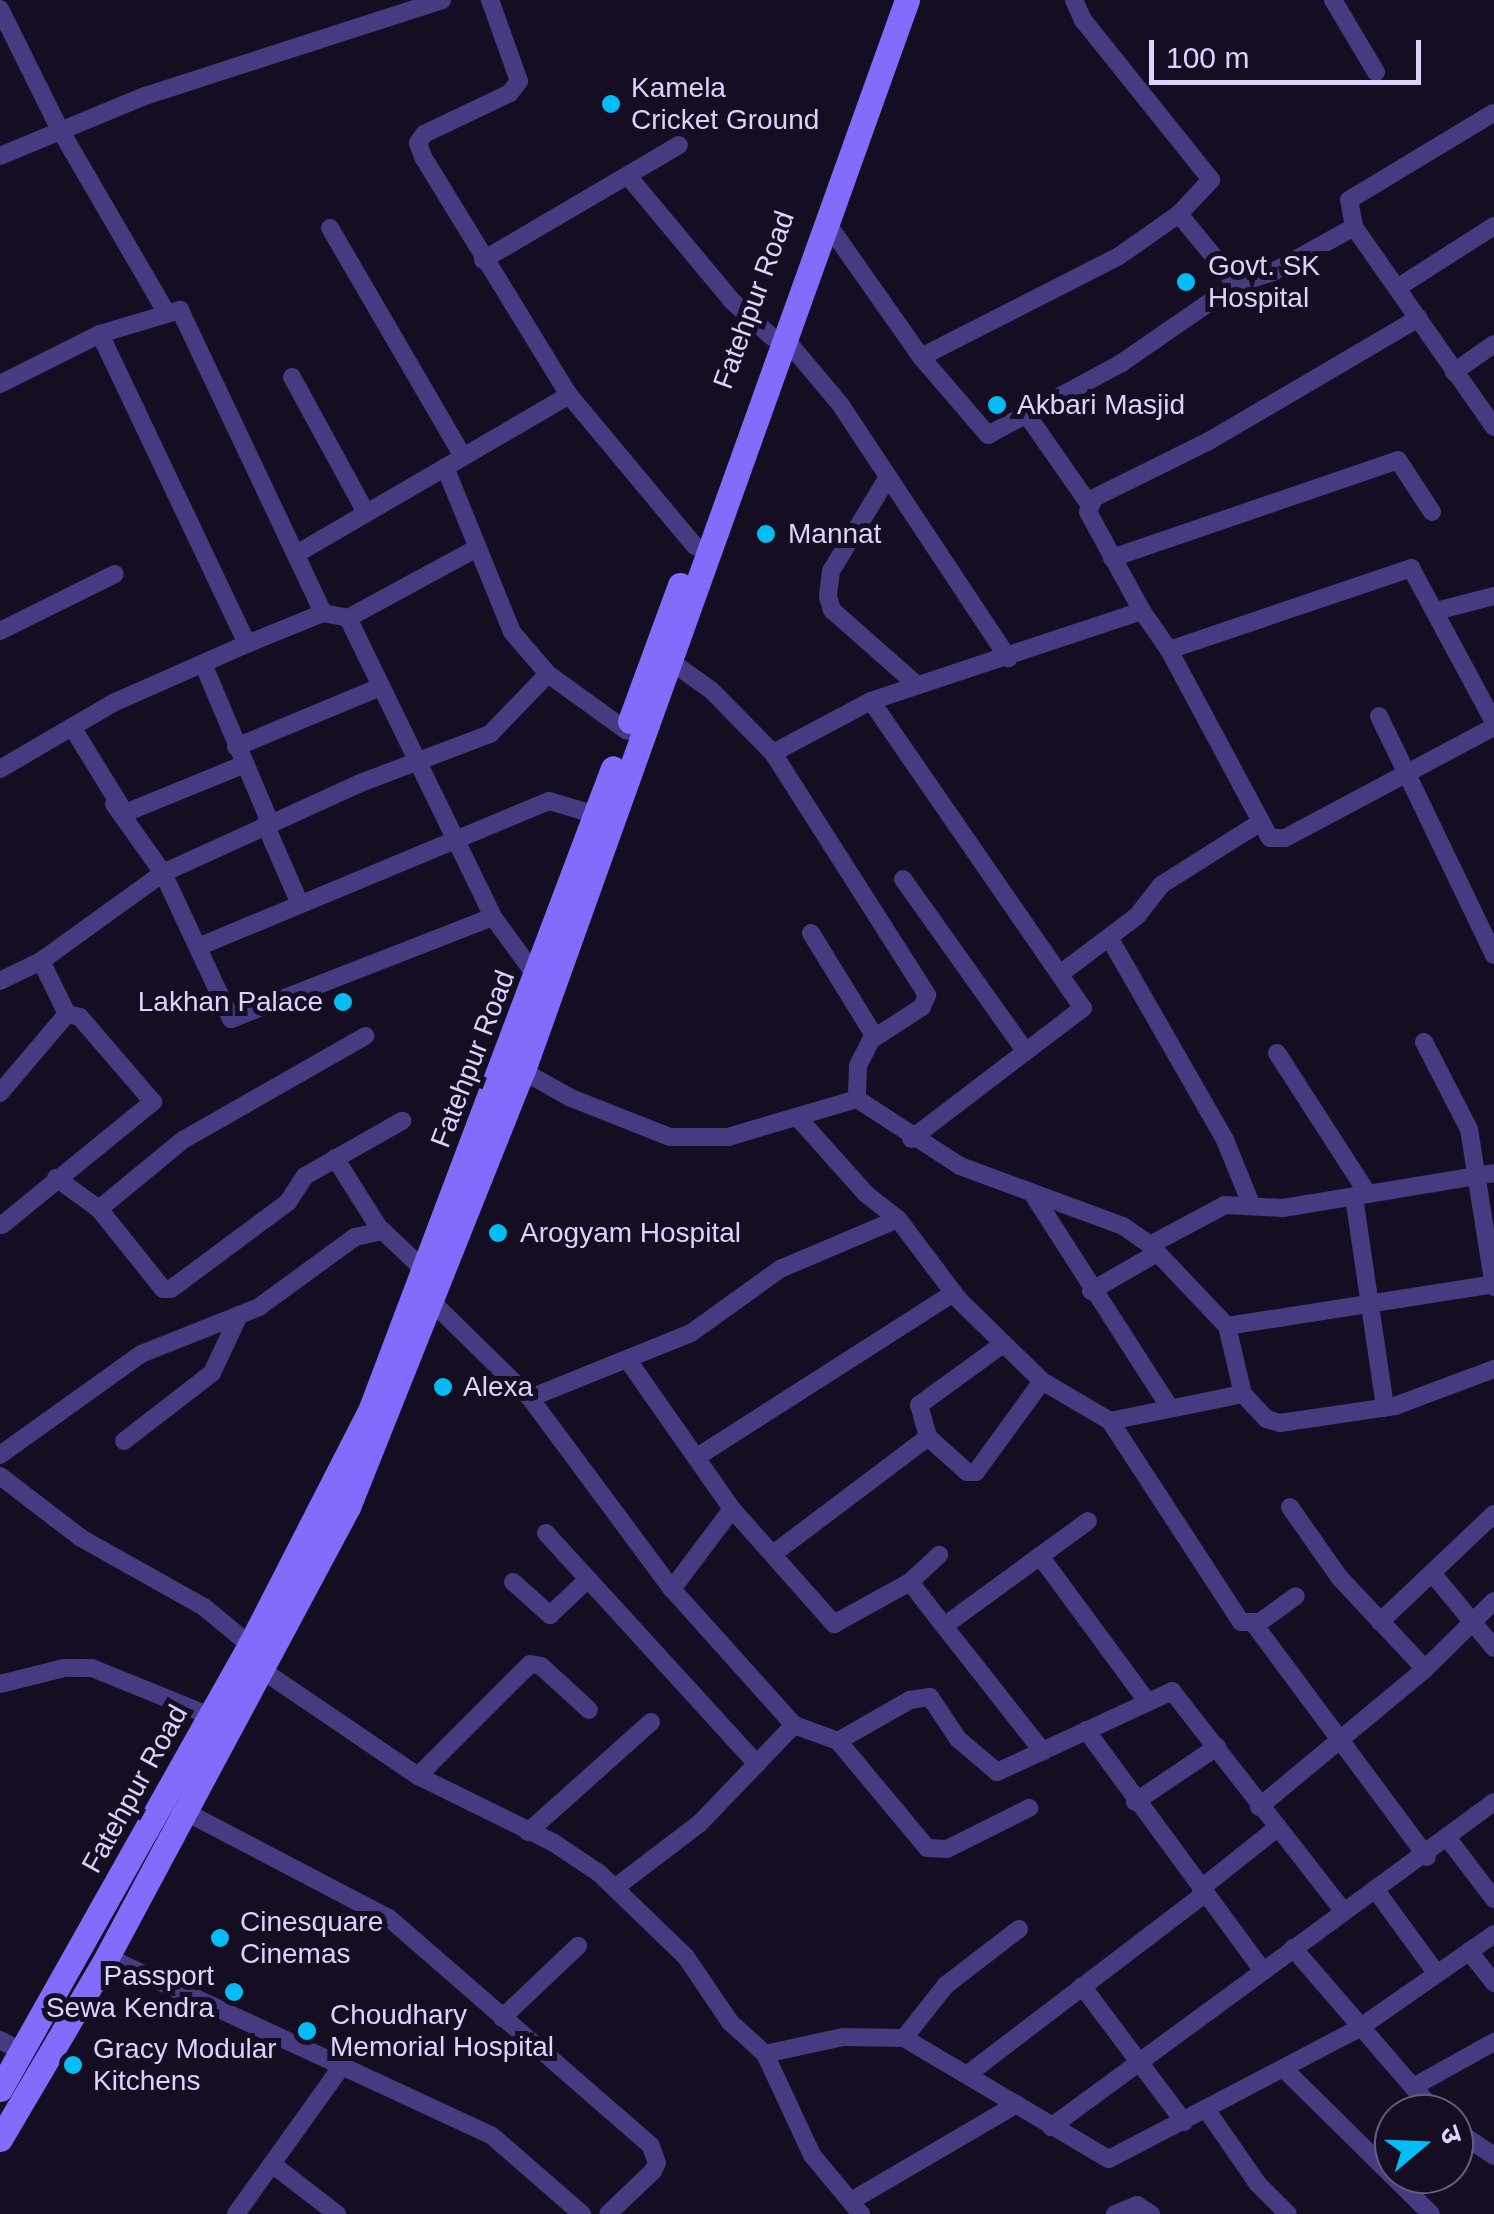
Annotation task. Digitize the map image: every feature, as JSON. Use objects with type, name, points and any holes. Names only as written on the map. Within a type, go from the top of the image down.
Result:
[{"type":"street","points":[[0,156],[59,128],[442,0]]},
{"type":"street","points":[[490,0],[516,87],[418,142],[483,260],[569,395],[695,546]]},
{"type":"street","name":"Fatehpur Road","points":[[0,2089],[11,2046],[210,1716],[254,1656],[425,1287],[514,1066],[536,976],[627,731],[680,609],[695,546],[780,339],[888,0]]},
{"type":"street","points":[[857,1099],[728,1138],[670,1137],[611,1116],[514,1066],[670,661],[680,609],[780,339],[830,226],[907,0]]},
{"type":"street","points":[[920,356],[1119,256],[1179,214],[1211,180],[1083,20],[1074,0]]},
{"type":"street","points":[[1333,0],[1376,72]]},
{"type":"street","points":[[0,9],[59,128],[165,310]]},
{"type":"street","points":[[1493,113],[1349,200],[1354,227],[1494,427]]},
{"type":"street","points":[[483,260],[679,145]]},
{"type":"street","points":[[628,176],[732,301],[780,339],[888,477],[1008,658]]},
{"type":"street","points":[[1179,214],[1236,284]]},
{"type":"street","points":[[830,226],[920,356],[980,431],[998,432],[1120,364],[1236,284],[1272,272],[1354,227]]},
{"type":"street","points":[[1397,288],[1494,226]]},
{"type":"street","points":[[330,228],[462,455]]},
{"type":"street","points":[[0,384],[100,334],[165,310],[180,310],[324,613]]},
{"type":"street","points":[[1089,504],[1419,318]]},
{"type":"street","points":[[100,334],[247,644]]},
{"type":"street","points":[[1454,372],[1494,344]]},
{"type":"street","points":[[292,377],[366,513]]},
{"type":"street","points":[[298,553],[569,395]]},
{"type":"street","points":[[1027,415],[1089,504],[1112,558],[1169,650],[1258,824],[1270,838],[1285,838],[1494,725],[1411,568],[1169,650]]},
{"type":"street","points":[[1112,558],[1398,460],[1432,512]]},
{"type":"street","points":[[445,467],[512,632],[548,674],[627,731]]},
{"type":"street","points":[[888,477],[831,570],[828,597],[832,610],[918,685]]},
{"type":"street","points":[[0,769],[72,726],[247,644],[324,613],[348,618],[476,549]]},
{"type":"street","points":[[0,631],[116,574]]},
{"type":"street","points":[[1436,611],[1494,596]]},
{"type":"street","points":[[773,754],[871,702],[1142,611]]},
{"type":"street","points":[[348,618],[378,688],[420,762],[493,917],[536,976]]},
{"type":"street","points":[[670,661],[711,690],[773,754],[927,996],[922,1007],[874,1037],[858,1066],[857,1099]]},
{"type":"street","points":[[204,666],[300,904]]},
{"type":"street","points":[[0,981],[42,961],[163,873],[268,823],[490,734],[548,674]]},
{"type":"street","points":[[114,804],[125,814],[378,688]]},
{"type":"street","points":[[871,702],[940,810],[1082,1008],[1024,1048],[911,1139]]},
{"type":"street","points":[[1379,716],[1402,772],[1494,955]]},
{"type":"street","points":[[72,726],[114,804],[163,873],[231,1019],[493,917]]},
{"type":"street","points":[[198,948],[454,837],[557,799],[596,815]]},
{"type":"street","points":[[1060,974],[1110,939],[1161,886],[1258,824]]},
{"type":"street","points":[[903,880],[1024,1048]]},
{"type":"street","points":[[811,932],[874,1037]]},
{"type":"street","points":[[1110,939],[1224,1140],[1251,1204]]},
{"type":"street","points":[[42,961],[67,1014]]},
{"type":"street","points":[[0,1093],[67,1014]]},
{"type":"street","points":[[1,1226],[152,1102],[80,1017],[67,1014]]},
{"type":"street","points":[[99,1209],[171,1147],[365,1036]]},
{"type":"street","points":[[1227,1326],[1494,1285],[1487,1175],[1461,1108],[1424,1042]]},
{"type":"street","points":[[1278,1053],[1361,1196],[1370,1304],[1385,1408]]},
{"type":"street","points":[[857,1099],[911,1139],[1032,1194],[1123,1226],[1154,1249],[1227,1326],[1243,1394],[1272,1423],[1385,1408],[1494,1369]]},
{"type":"street","points":[[800,1119],[866,1194],[898,1219],[953,1293],[1002,1344],[1042,1381],[1110,1421],[1241,1622],[1254,1624],[1296,1596]]},
{"type":"street","points":[[56,1178],[99,1209],[163,1290],[171,1289],[288,1202],[304,1176],[402,1121]]},
{"type":"street","points":[[335,1158],[381,1231],[425,1287],[530,1398],[672,1589],[794,1725],[838,1740],[927,1848],[948,1849],[1030,1808]]},
{"type":"street","points":[[1091,1291],[1225,1205],[1283,1208],[1487,1175]]},
{"type":"street","points":[[1032,1194],[1170,1408]]},
{"type":"street","points":[[530,1398],[691,1332],[780,1269],[898,1219]]},
{"type":"street","points":[[0,1455],[141,1354],[240,1315],[355,1237],[381,1231]]},
{"type":"street","points":[[697,1457],[953,1293]]},
{"type":"street","points":[[124,1440],[212,1372],[240,1315]]},
{"type":"street","points":[[1002,1344],[919,1404],[928,1437],[967,1472],[976,1472],[1042,1381]]},
{"type":"street","points":[[627,1359],[638,1382],[732,1509],[834,1624],[910,1582],[939,1555]]},
{"type":"street","points":[[1110,1421],[1243,1394]]},
{"type":"street","points":[[773,1554],[928,1437]]},
{"type":"street","points":[[0,1476],[81,1538],[204,1607],[254,1656],[418,1776],[528,1832],[616,1887],[686,1957],[730,2022],[765,2054],[776,2090],[812,2155],[856,2208],[1017,2104]]},
{"type":"street","points":[[1290,1507],[1380,1622],[1425,1669]]},
{"type":"street","points":[[672,1589],[732,1509]]},
{"type":"street","points":[[1380,1622],[1494,1514]]},
{"type":"street","points":[[944,1626],[1088,1521]]},
{"type":"street","points":[[546,1533],[757,1764]]},
{"type":"street","points":[[1040,1556],[1146,1701]]},
{"type":"street","points":[[1432,1573],[1494,1648]]},
{"type":"street","points":[[513,1582],[550,1616],[588,1580]]},
{"type":"street","points":[[910,1582],[1044,1752]]},
{"type":"street","points":[[1260,1807],[1425,1669],[1494,1601]]},
{"type":"street","points":[[1254,1624],[1427,1857]]},
{"type":"street","points":[[0,2139],[106,1957],[182,1810],[254,1656]]},
{"type":"street","points":[[418,1776],[530,1664],[541,1666],[589,1710]]},
{"type":"street","points":[[0,1684],[64,1668],[92,1668],[210,1716]]},
{"type":"street","points":[[838,1740],[910,1700],[930,1696],[989,1770],[1010,1769],[1172,1691],[1180,1695],[1260,1807],[1342,1909]]},
{"type":"street","points":[[528,1832],[650,1722]]},
{"type":"street","points":[[616,1887],[700,1823],[794,1725]]},
{"type":"street","points":[[1086,1730],[1201,1894],[1264,1971]]},
{"type":"street","points":[[1136,1802],[1217,1747]]},
{"type":"street","points":[[1052,2127],[1342,1909],[1427,1857],[1494,1802]]},
{"type":"street","points":[[182,1810],[364,1901],[656,2155],[653,2171],[608,2214]]},
{"type":"street","points":[[968,2074],[1201,1894],[1276,1828]]},
{"type":"street","points":[[1449,1840],[1494,1899]]},
{"type":"street","points":[[1375,1889],[1437,1974]]},
{"type":"street","points":[[904,2038],[946,1985],[1019,1929]]},
{"type":"street","points":[[765,2054],[843,2037],[904,2038],[1109,2159],[1358,2029],[1494,1934]]},
{"type":"street","points":[[502,2018],[578,1946]]},
{"type":"street","points":[[1293,1948],[1358,2029],[1419,2094]]},
{"type":"street","points":[[1469,1951],[1494,1983]]},
{"type":"street","points":[[106,1957],[491,2135],[582,2214]]},
{"type":"street","points":[[1082,1986],[1184,2122]]},
{"type":"street","points":[[1413,2087],[1494,2042]]},
{"type":"street","points":[[236,2214],[342,2066]]},
{"type":"street","points":[[1285,2070],[1431,2214]]},
{"type":"street","points":[[1206,2109],[1258,2184],[1288,2214]]},
{"type":"street","points":[[272,2164],[337,2214]]},
{"type":"street","points":[[1116,2214],[1137,2205],[1150,2214]]},
{"type":"place","name":"Kamela Cricket Ground","points":[[611,104]]},
{"type":"place","name":"Govt. SK Hospital","points":[[1186,282]]},
{"type":"place","name":"Akbari Masjid","points":[[997,405]]},
{"type":"place","name":"Mannat","points":[[766,534]]},
{"type":"place","name":"Lakhan Palace","points":[[343,1002]]},
{"type":"place","name":"Arogyam Hospital","points":[[498,1233]]},
{"type":"place","name":"Alexa","points":[[443,1387]]},
{"type":"place","name":"Cinesquare Cinemas","points":[[220,1938]]},
{"type":"place","name":"Passport Sewa Kendra","points":[[234,1992]]},
{"type":"place","name":"Choudhary Memorial Hospital","points":[[307,2031]]},
{"type":"place","name":"Gracy Modular Kitchens","points":[[73,2065]]}]
